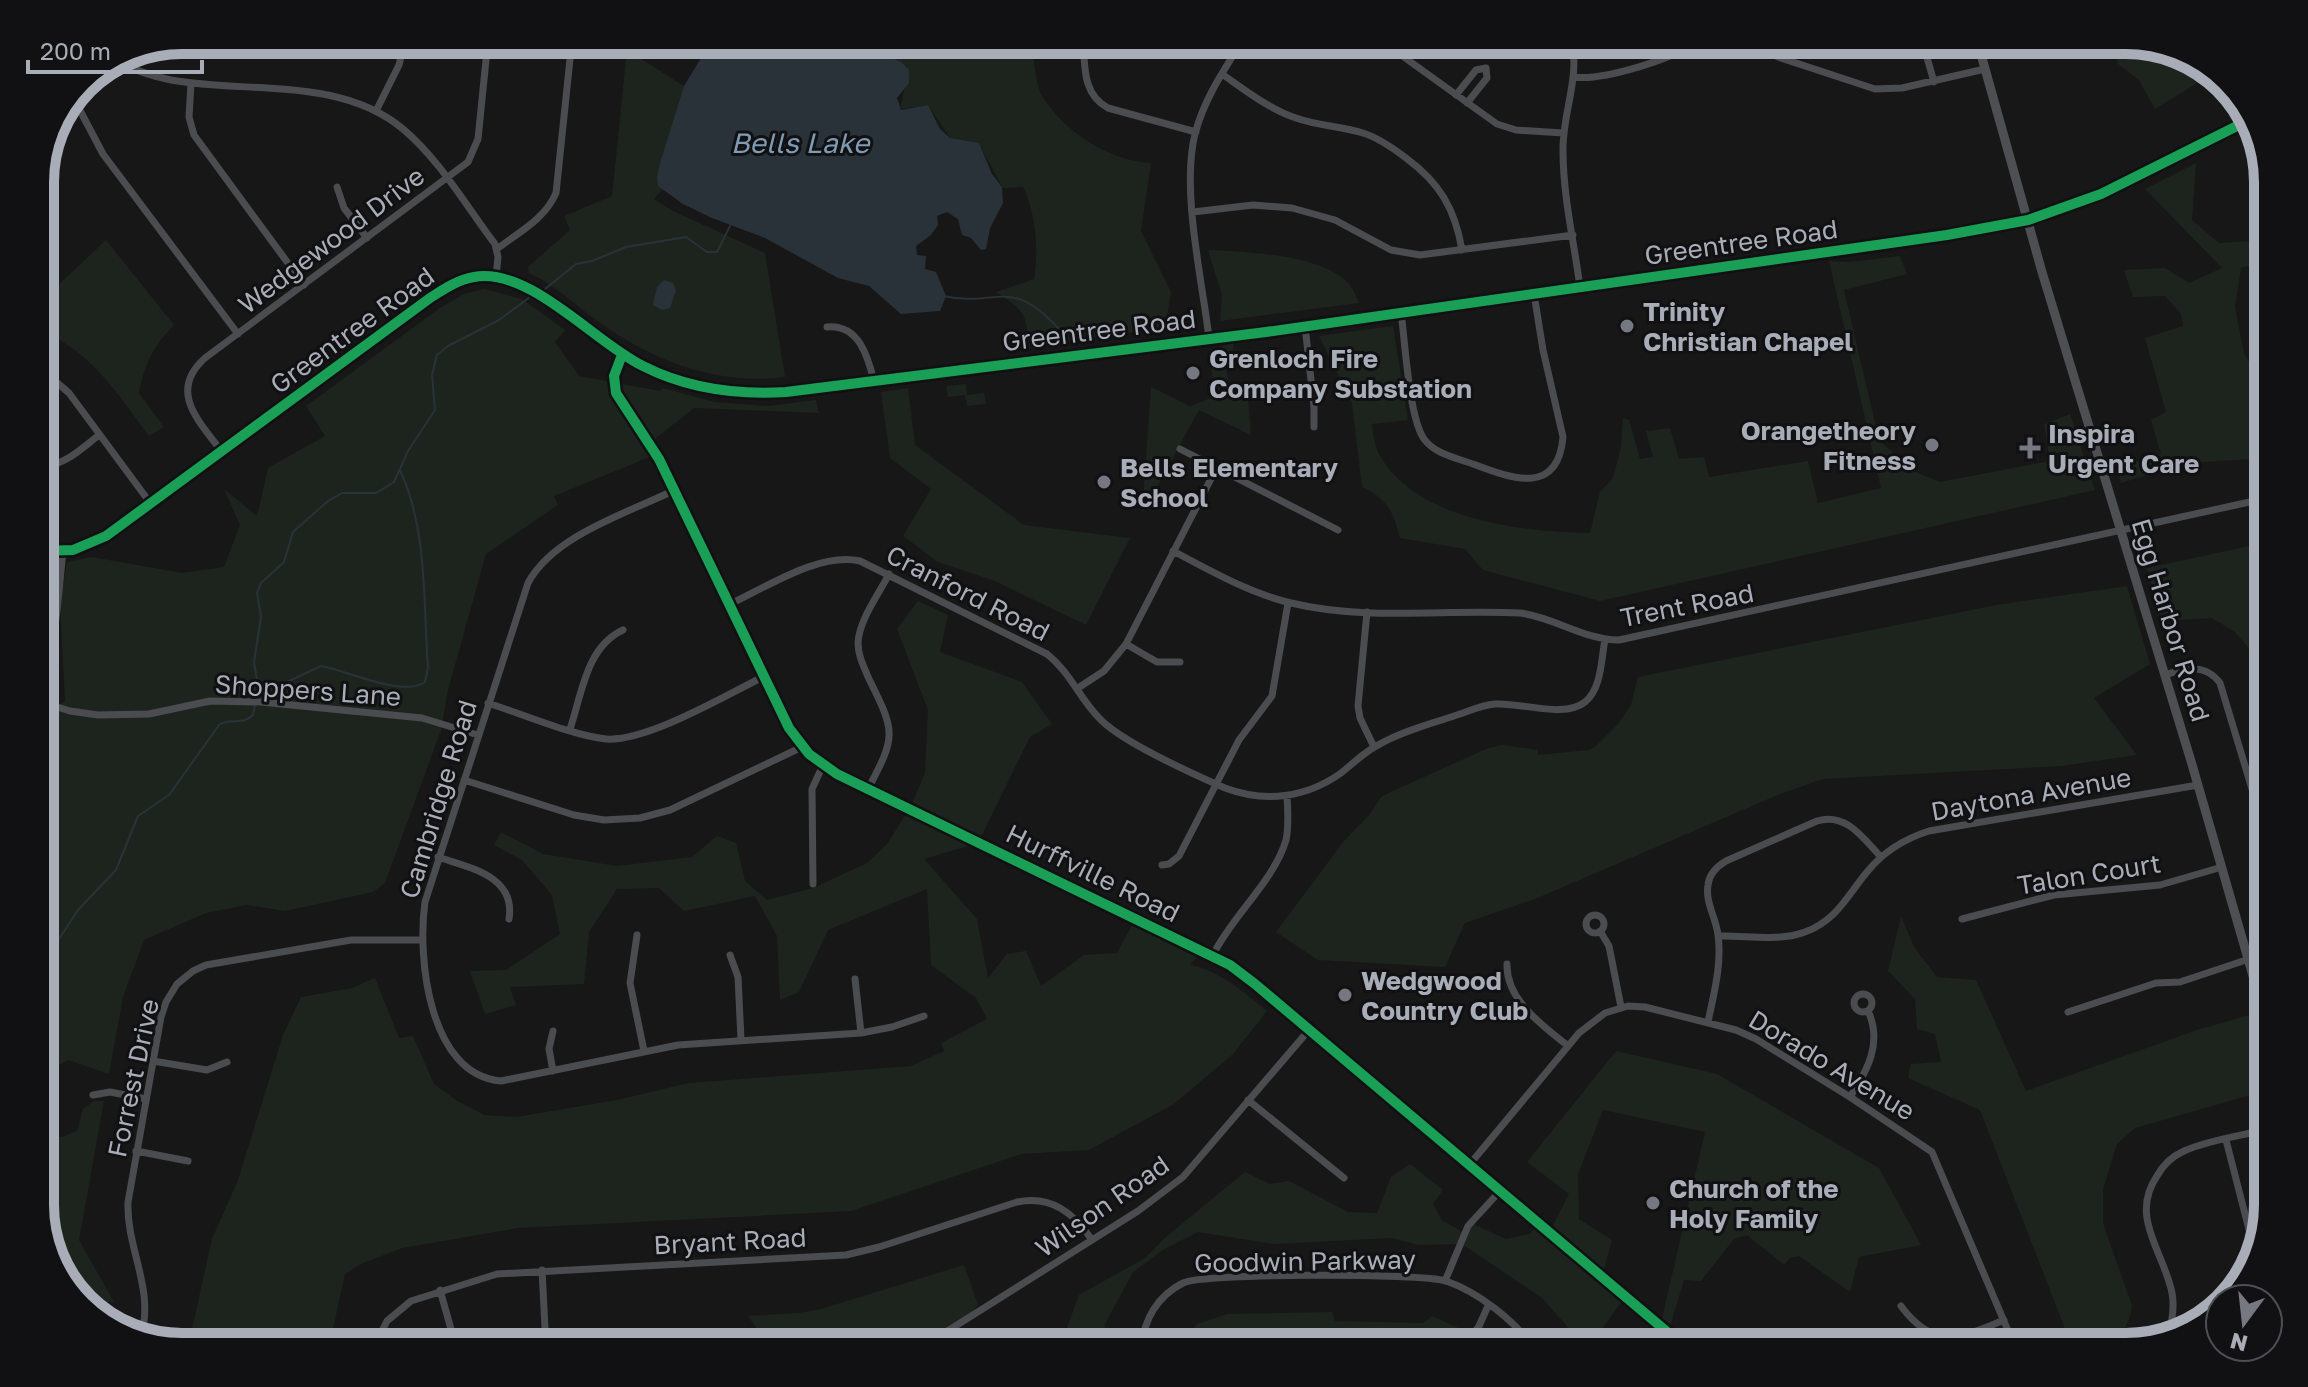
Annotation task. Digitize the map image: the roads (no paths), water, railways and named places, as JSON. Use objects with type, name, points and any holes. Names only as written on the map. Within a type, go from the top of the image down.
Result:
[{"type":"main road","name":"Egg Harbor Road","points":[[1981,54],[2254,977]]},
{"type":"street","points":[[376,111],[402,54]]},
{"type":"street","name":"Wedgewood Drive","points":[[222,452],[191,409],[188,384],[193,372],[201,362],[468,162],[477,145],[487,54]]},
{"type":"street","points":[[497,249],[536,220],[556,193],[571,54]]},
{"type":"street","points":[[1085,54],[1088,86],[1095,101],[1112,109],[1196,132]]},
{"type":"street","points":[[1209,338],[1190,165],[1196,132],[1208,99],[1234,54]]},
{"type":"street","points":[[1398,54],[1493,122],[1502,126],[1563,133]]},
{"type":"street","points":[[1573,54],[1573,77],[1563,133],[1564,171],[1580,287]]},
{"type":"street","points":[[1573,77],[1593,76],[1659,61],[1675,54]]},
{"type":"street","points":[[1771,54],[1868,88],[1896,89],[1985,69]]},
{"type":"street","points":[[1926,54],[1934,82]]},
{"type":"street","points":[[129,66],[160,78],[191,83],[322,94],[376,111],[413,138],[447,179],[497,249],[496,277]]},
{"type":"street","points":[[1456,95],[1476,70],[1486,68],[1487,78],[1467,103]]},
{"type":"street","points":[[1222,74],[1284,113],[1365,133],[1394,149],[1426,173],[1442,191],[1456,219],[1462,250]]},
{"type":"street","points":[[191,83],[189,117],[194,135],[304,285]]},
{"type":"street","points":[[79,108],[103,154],[238,334]]},
{"type":"street","name":"Greentree Road","points":[[54,552],[83,548],[101,539],[447,287],[472,277],[496,277],[534,291],[622,355],[666,376],[720,391],[786,392],[1305,326],[1947,235],[2028,220],[2111,190],[2240,125]]},
{"type":"street","points":[[337,187],[344,208],[367,238]]},
{"type":"street","points":[[1193,212],[1259,205],[1284,207],[1326,217],[1379,245],[1405,254],[1420,255],[1573,235]]},
{"type":"street","points":[[1401,312],[1416,419],[1422,437],[1441,453],[1526,480],[1542,475],[1555,464],[1563,437],[1534,294]]},
{"type":"street","points":[[1305,326],[1314,427]]},
{"type":"street","points":[[827,327],[845,330],[863,346],[874,381]]},
{"type":"street","name":"Hurffville Road","points":[[622,355],[614,376],[616,393],[654,450],[789,728],[802,747],[823,765],[868,789],[1213,955],[1245,975],[1668,1333]]},
{"type":"street","points":[[54,379],[62,385],[151,504]]},
{"type":"street","points":[[54,463],[66,460],[99,435]]},
{"type":"street","points":[[1180,449],[1338,530]]},
{"type":"street","points":[[1078,688],[1104,671],[1126,644],[1216,469]]},
{"type":"street","name":"Cambridge Road","points":[[675,490],[551,552],[537,566],[524,592],[425,902],[421,940],[425,969],[436,1017],[445,1040],[461,1064],[475,1074],[493,1081],[509,1081],[697,1042],[861,1033],[884,1030],[924,1016]]},
{"type":"street","name":"Trent Road","points":[[1173,551],[1247,588],[1288,603],[1367,612],[1528,614],[1605,640],[1637,638],[2254,501]]},
{"type":"street","points":[[54,626],[63,552]]},
{"type":"street","name":"Cranford Road","points":[[730,604],[809,567],[834,559],[860,561],[1038,649],[1061,666],[1098,717],[1116,732],[1216,784],[1250,796],[1287,796],[1307,791],[1331,779],[1390,738],[1489,705],[1523,704],[1560,710],[1575,707],[1587,701],[1597,685],[1605,640]]},
{"type":"street","points":[[868,789],[888,751],[891,731],[861,659],[858,641],[889,574]]},
{"type":"street","points":[[1162,865],[1179,856],[1239,740],[1270,702],[1275,690],[1288,603]]},
{"type":"street","points":[[1367,612],[1358,706],[1360,718],[1374,747]]},
{"type":"street","points":[[570,729],[593,658],[606,639],[623,630]]},
{"type":"street","points":[[1126,644],[1157,662],[1180,662]]},
{"type":"street","points":[[2165,675],[2198,669],[2211,673],[2220,683],[2254,796]]},
{"type":"street","points":[[488,703],[604,739],[632,737],[765,676]]},
{"type":"street","name":"Shoppers Lane","points":[[54,706],[70,711],[110,715],[149,714],[210,701],[257,702],[422,718],[478,735]]},
{"type":"street","points":[[464,780],[574,815],[604,820],[640,818],[670,810],[802,747]]},
{"type":"street","points":[[813,884],[812,789],[823,765]]},
{"type":"street","name":"Daytona Avenue","points":[[1718,936],[1777,937],[1811,930],[1844,906],[1881,857],[1905,840],[1929,831],[2198,785]]},
{"type":"street","points":[[1213,955],[1224,934],[1282,851],[1287,835],[1287,796]]},
{"type":"street","points":[[1708,1022],[1717,977],[1718,936],[1707,888],[1713,872],[1726,861],[1829,818],[1851,826],[1881,857]]},
{"type":"street","points":[[438,857],[481,871],[495,880],[509,900],[509,919]]},
{"type":"street","name":"Talon Court","points":[[1962,919],[2054,895],[2160,885],[2222,867]]},
{"type":"street","points":[[1470,1164],[1568,1046],[1594,1019],[1621,1007],[1609,946],[1600,931]]},
{"type":"street","points":[[637,935],[630,983],[644,1051]]},
{"type":"street","name":"Forrest Drive","points":[[143,1327],[145,1295],[127,1209],[166,1002],[181,980],[199,967],[215,962],[351,940],[421,940]]},
{"type":"street","points":[[730,955],[738,977],[741,1039]]},
{"type":"street","points":[[2068,1012],[2156,983],[2180,982],[2249,959]]},
{"type":"street","points":[[1507,964],[1509,984],[1516,995],[1536,1018],[1568,1046]]},
{"type":"street","points":[[855,979],[861,1033]]},
{"type":"street","name":"Dorado Avenue","points":[[1621,1007],[1645,1007],[1747,1034],[1923,1143],[1935,1155],[2009,1333]]},
{"type":"street","points":[[1850,1097],[1865,1074],[1872,1054],[1875,1032],[1868,1011]]},
{"type":"street","name":"Wilson Road","points":[[944,1333],[1138,1211],[1183,1177],[1309,1030]]},
{"type":"street","points":[[553,1031],[549,1049],[553,1071]]},
{"type":"street","points":[[153,1061],[207,1070],[227,1062]]},
{"type":"street","points":[[93,1095],[110,1092],[146,1099]]},
{"type":"street","points":[[1248,1100],[1344,1178]]},
{"type":"street","points":[[2171,1324],[2172,1296],[2145,1210],[2149,1192],[2159,1173],[2179,1153],[2254,1133]]},
{"type":"street","points":[[2226,1140],[2250,1235]]},
{"type":"street","points":[[136,1151],[188,1161]]},
{"type":"street","points":[[1445,1281],[1468,1226],[1500,1191]]},
{"type":"street","name":"Bryant Road","points":[[380,1333],[397,1310],[420,1296],[497,1274],[846,1255],[1017,1202],[1033,1200],[1063,1208],[1092,1240]]},
{"type":"street","points":[[542,1270],[545,1333]]},
{"type":"street","name":"Goodwin Parkway","points":[[1145,1333],[1154,1307],[1169,1291],[1191,1279],[1206,1277],[1414,1277],[1445,1281],[1488,1306],[1522,1333]]},
{"type":"street","points":[[440,1290],[452,1333]]},
{"type":"street","points":[[1474,1333],[1488,1306]]},
{"type":"street","points":[[1901,1306],[1916,1323],[1937,1333]]},
{"type":"street","points":[[1971,1333],[2004,1320]]},
{"type":"street","points":[[1654,1333],[1660,1326]]},
{"type":"water","name":"Bells Lake","points":[[703,54],[884,54],[901,62],[909,70],[909,83],[897,98],[901,110],[928,105],[940,129],[950,138],[979,143],[992,174],[1002,187],[1003,203],[990,228],[986,249],[981,250],[971,238],[962,235],[958,219],[947,212],[937,216],[938,225],[931,235],[916,246],[917,255],[926,256],[925,269],[936,272],[946,296],[940,311],[901,314],[869,286],[838,278],[765,238],[683,204],[658,186],[657,176],[684,86]]},
{"type":"water","points":[[664,280],[673,283],[676,290],[670,308],[662,310],[653,305],[657,287]]},
{"type":"waterway","points":[[545,289],[576,264],[626,247],[686,237],[707,252],[717,252],[730,226]]},
{"type":"waterway","points":[[943,296],[962,299],[1015,298],[1027,302],[1058,328]]},
{"type":"waterway","points":[[54,947],[78,910],[116,870],[138,816],[169,795],[219,725],[245,720],[253,715],[258,687],[254,662],[261,617],[257,593],[261,583],[284,562],[293,532],[328,501],[342,493],[376,493],[394,482],[408,451],[435,410],[432,375],[437,355],[448,346],[499,320],[530,297]]},
{"type":"waterway","points":[[261,688],[287,682],[321,666],[389,685],[403,687],[425,682],[428,667],[420,542],[409,493],[400,470]]},
{"type":"place","name":"Trinity Christian Chapel","points":[[1627,326]]},
{"type":"place","name":"Grenloch Fire Company Substation","points":[[1193,373]]},
{"type":"place","name":"Orangetheory Fitness","points":[[1932,445]]},
{"type":"place","name":"Inspira Urgent Care","points":[[2030,448]]},
{"type":"place","name":"Bells Elementary School","points":[[1104,482]]},
{"type":"place","name":"Wedgwood Country Club","points":[[1345,995]]},
{"type":"place","name":"Church of the Holy Family","points":[[1653,1203]]}]
